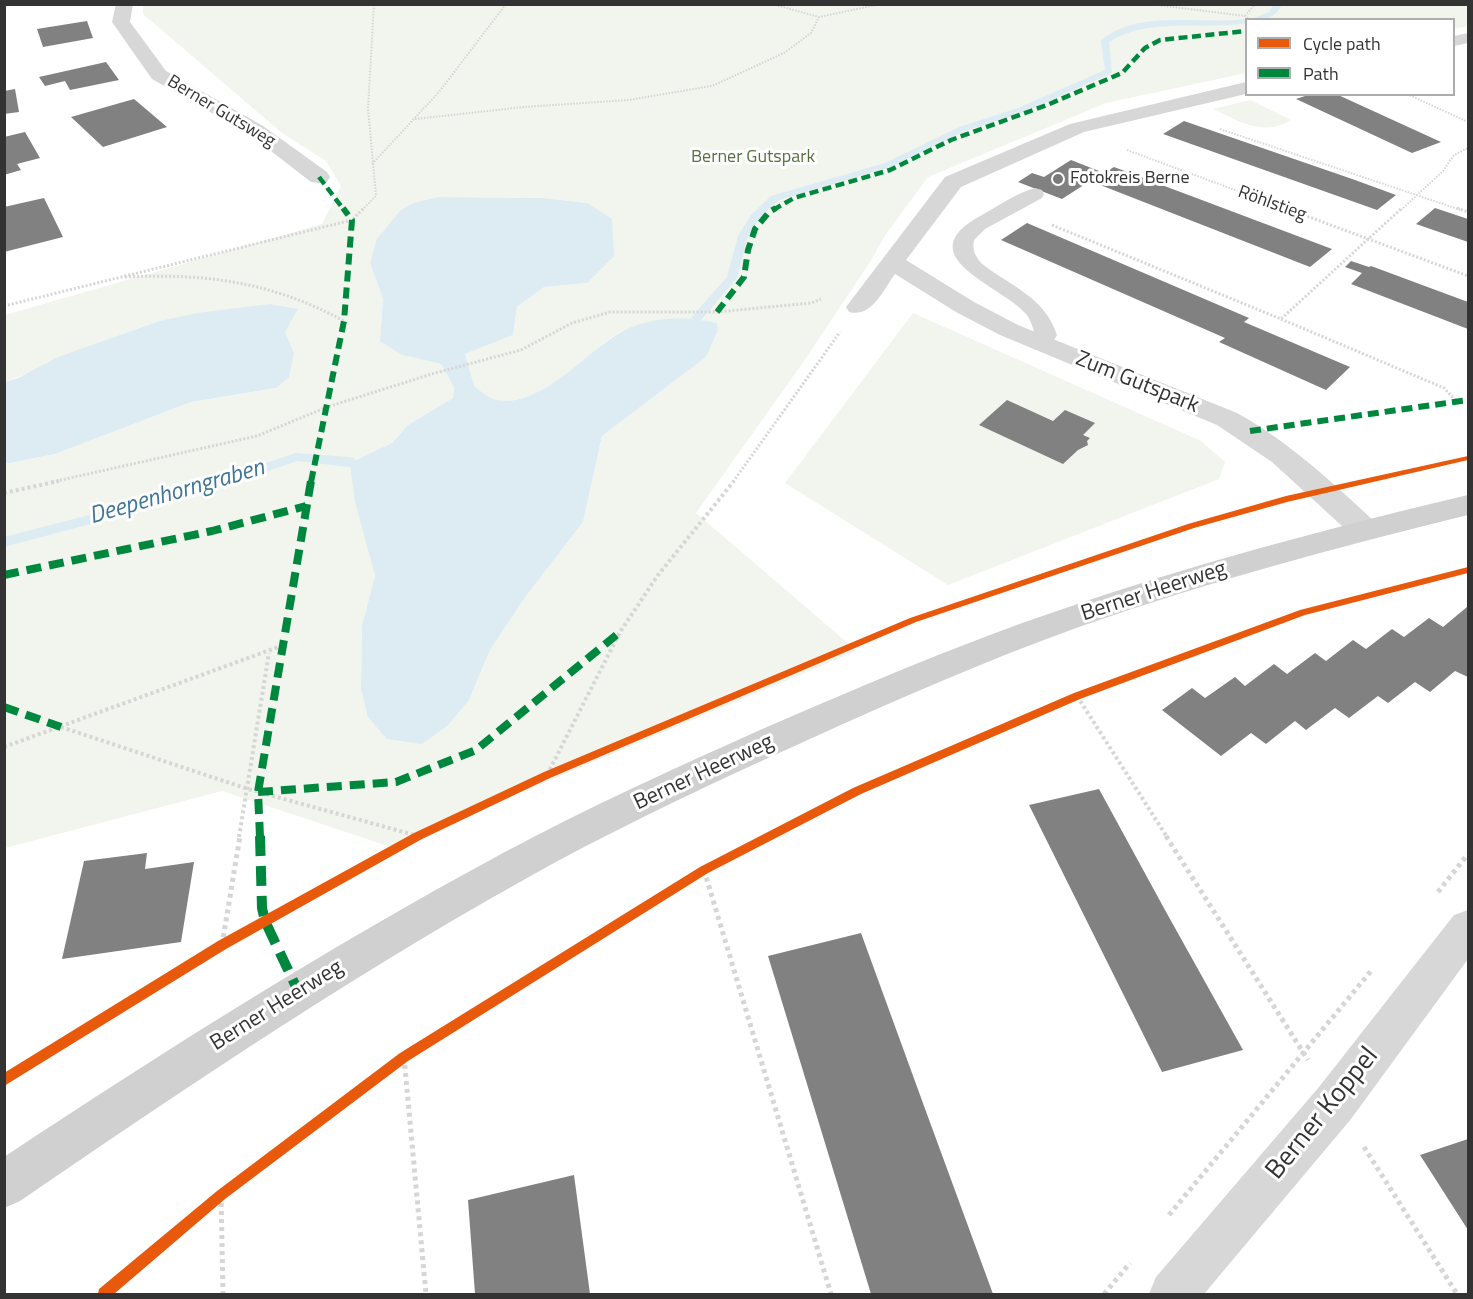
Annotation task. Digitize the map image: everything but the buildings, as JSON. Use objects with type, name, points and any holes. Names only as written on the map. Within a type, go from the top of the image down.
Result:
[{"type":"main road","name":"Berner Heerweg","points":[[4,1185],[139,1093],[298,991],[518,864],[679,783],[873,695],[1066,620],[1220,570],[1364,529],[1468,505]]},
{"type":"street","name":"Berner Gutsweg","points":[[125,4],[121,22],[159,75],[256,130],[319,177]]},
{"type":"street","points":[[858,307],[952,182],[1077,128],[1245,88]]},
{"type":"street","name":"Zum Gutspark","points":[[887,268],[1041,344],[1227,419],[1250,431],[1294,463],[1364,529]]},
{"type":"street","name":"Berner Koppel","points":[[1173,1294],[1335,1103],[1468,928]]},
{"type":"lane","points":[[1035,194],[967,233],[963,252],[966,260],[976,269],[1008,289],[1040,317],[1046,335],[1041,344]]},
{"type":"path","points":[[4,306],[352,220],[376,196],[368,108],[374,4]]},
{"type":"path","points":[[372,165],[415,119],[506,4]]},
{"type":"path","points":[[772,4],[819,16],[881,4]]},
{"type":"path","points":[[1149,4],[1248,18],[1255,4]]},
{"type":"path","points":[[415,119],[524,107],[628,100],[712,86],[784,53],[811,33],[819,16]]},
{"type":"path","points":[[1411,96],[1468,122]]},
{"type":"path","points":[[1210,126],[1468,212]]},
{"type":"path","points":[[1281,319],[1415,194],[1443,171],[1454,156],[1468,148]]},
{"type":"path","points":[[1009,207],[1444,388],[1456,401]]},
{"type":"path","points":[[4,493],[257,436],[327,407],[435,373],[521,350],[572,323],[610,312],[717,312],[811,303],[887,268]]},
{"type":"path","points":[[112,278],[166,274],[224,279],[275,290],[315,304],[344,321]]},
{"type":"path","points":[[547,775],[620,632],[658,574],[752,458],[858,307]]},
{"type":"path","points":[[4,747],[269,653],[281,646]]},
{"type":"path","points":[[222,945],[269,653]]},
{"type":"path","points":[[1077,696],[1457,1294]]},
{"type":"path","points":[[61,727],[248,789],[418,836]]},
{"type":"path","points":[[1436,894],[1468,854]]},
{"type":"path","points":[[704,870],[831,1294]]},
{"type":"path","points":[[1175,1208],[1377,964]]},
{"type":"path","points":[[404,1057],[426,1294]]},
{"type":"path","points":[[221,1195],[223,1294]]},
{"type":"green space","name":"Berner Gutspark","points":[[143,5],[1468,5],[1468,26],[1455,29],[1455,18],[1245,18],[1245,73],[1106,103],[928,177],[886,234],[804,361],[696,513],[857,651],[391,847],[222,791],[5,848],[5,464],[55,454],[191,402],[276,388],[294,353],[285,332],[297,309],[270,304],[160,321],[5,382],[5,315],[322,224],[341,186],[326,161],[282,133],[143,14]],"holes":[[[463,197],[543,198],[587,203],[587,283],[544,287],[517,307],[513,335],[465,354],[474,387],[488,397],[497,400],[519,399],[562,378],[614,336],[638,325],[660,320],[694,319],[717,323],[718,330],[706,357],[602,436],[583,522],[526,596],[490,650],[469,700],[361,689],[362,626],[375,575],[351,463],[392,443],[408,425],[453,398],[454,387],[441,364],[402,355],[380,340],[383,299],[370,263]]]},
{"type":"green space","points":[[1250,100],[1291,120],[1281,125],[1261,127],[1242,122],[1213,109]]},
{"type":"green space","points":[[913,313],[1201,441],[1225,462],[1219,479],[948,585],[785,483]]},
{"type":"shaded area","points":[[439,197],[543,198],[587,203],[612,219],[614,256],[587,283],[544,287],[517,307],[513,335],[465,354],[474,386],[491,398],[514,400],[548,387],[609,340],[645,322],[694,319],[717,323],[718,330],[706,357],[602,436],[583,522],[526,596],[490,650],[469,700],[447,726],[422,744],[387,739],[368,717],[361,689],[362,626],[375,575],[355,502],[350,463],[392,443],[408,425],[453,398],[454,387],[441,364],[402,355],[380,341],[383,299],[370,263],[377,239],[401,210],[414,203]]},
{"type":"shaded area","points":[[270,304],[298,309],[285,332],[294,353],[289,377],[276,388],[191,402],[55,454],[5,464],[5,382],[18,378],[58,357],[160,321],[197,313]]},
{"type":"waterway","points":[[1261,18],[1272,14],[1278,4]]},
{"type":"waterway","points":[[697,318],[732,278],[743,236],[755,217],[775,198],[888,165],[962,129],[1021,110],[1109,71],[1105,41],[1119,32],[1154,24],[1229,24],[1245,21]]},
{"type":"waterway","name":"Deepenhorngraben","points":[[4,542],[190,493],[296,457],[349,461],[350,463]]},
{"type":"marked path","points":[[717,312],[744,277],[748,250],[755,229],[769,212],[794,198],[890,170],[951,140],[1047,105],[1122,73],[1145,48],[1160,40],[1245,31]]},
{"type":"marked path","points":[[298,991],[265,921],[262,908],[258,792],[306,506],[344,321],[352,220],[319,177]]},
{"type":"marked path","points":[[1250,431],[1468,400]]},
{"type":"marked path","points":[[4,575],[212,531],[306,506]]},
{"type":"marked path","points":[[258,792],[396,782],[476,750],[620,632]]},
{"type":"marked path","points":[[4,707],[61,727]]},
{"type":"cycle path","points":[[4,1080],[222,945],[418,836],[547,775],[913,620],[1191,526],[1286,499],[1468,458]]},
{"type":"cycle path","points":[[104,1294],[221,1195],[404,1057],[704,870],[857,791],[1077,696],[1303,612],[1468,570]]},
{"type":"place","name":"Fotokreis Berne","points":[[1058,179]]}]
